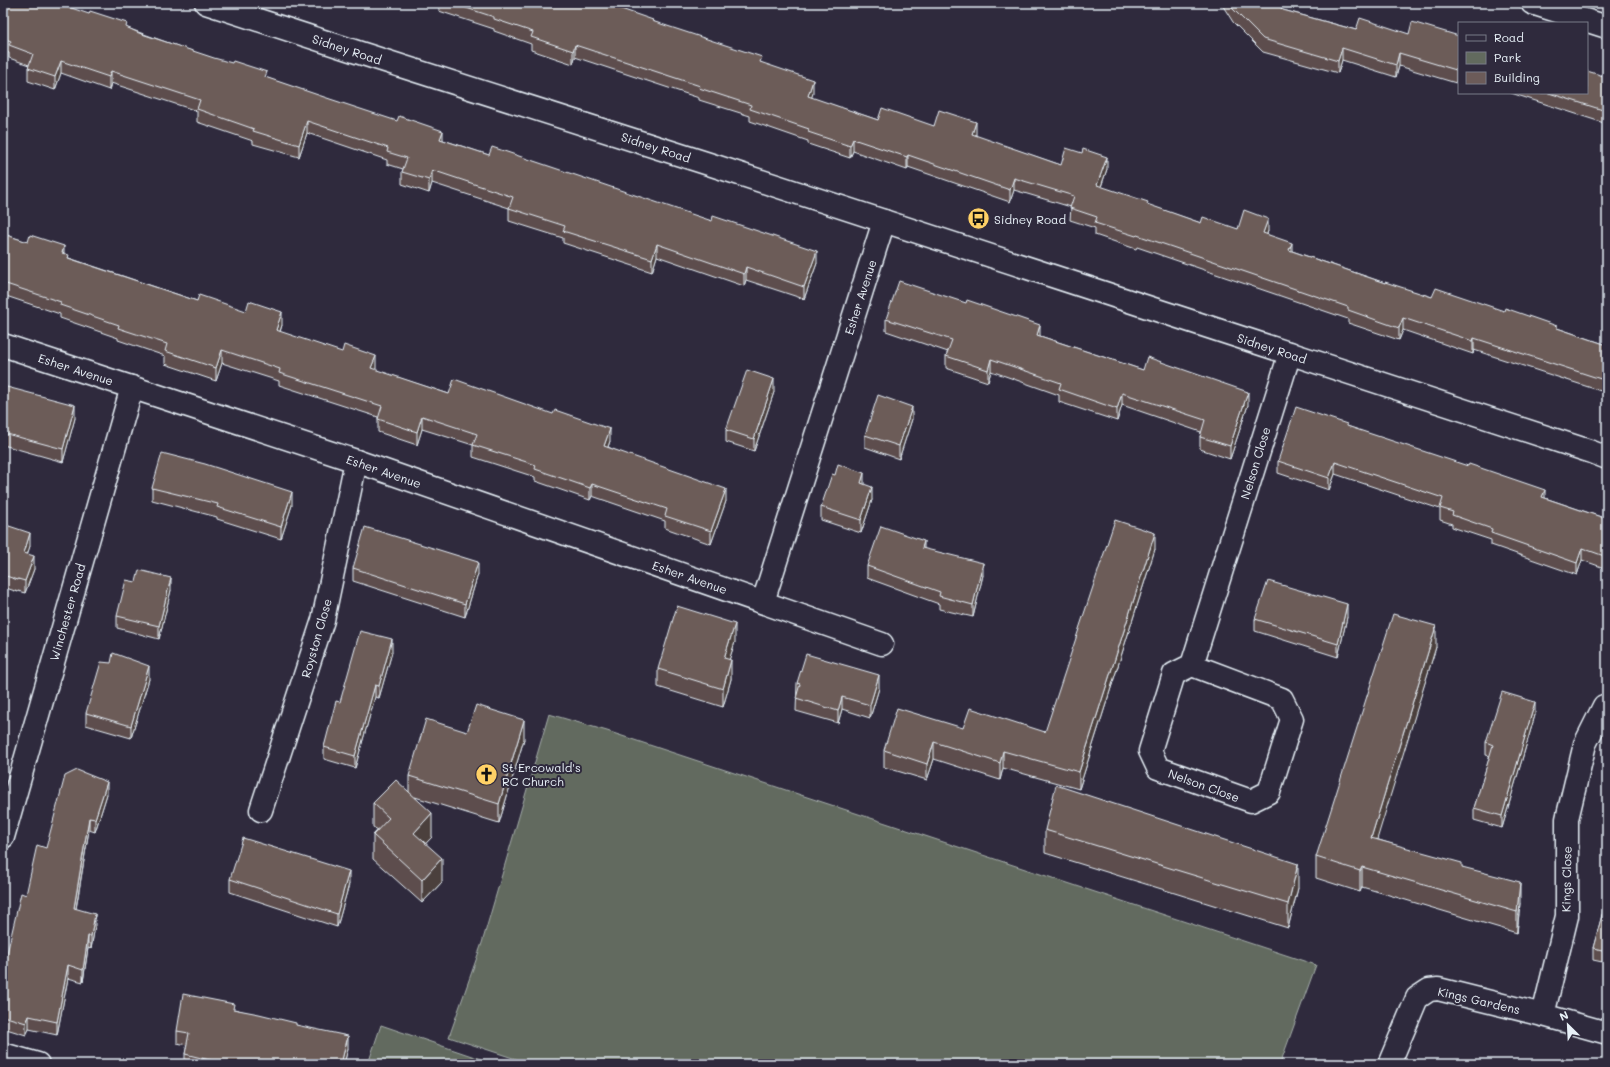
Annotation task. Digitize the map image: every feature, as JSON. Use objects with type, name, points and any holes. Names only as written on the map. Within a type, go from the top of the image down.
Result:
[{"type":"street","name":"Sidney Road","points":[[206,3],[884,221],[1607,458]]},
{"type":"street","points":[[1532,3],[1607,27]]},
{"type":"street","name":"Esher Avenue","points":[[763,602],[884,221]]},
{"type":"street","name":"Esher Avenue","points":[[3,345],[356,461],[882,644]]},
{"type":"street","name":"Nelson Close","points":[[1192,665],[1282,699],[1292,719],[1269,792],[1251,801],[1158,768],[1150,751],[1174,674],[1192,665],[1290,354]]},
{"type":"street","name":"Winchester Road","points":[[3,836],[132,387]]},
{"type":"street","name":"Royston Close","points":[[261,810],[324,620],[356,461]]},
{"type":"street","name":"Kings Close","points":[[1543,1015],[1567,916],[1567,819],[1585,744],[1604,706]]},
{"type":"street","name":"Kings Gardens","points":[[1391,1064],[1390,1062],[1417,998],[1429,990],[1438,989],[1543,1015]]},
{"type":"street","points":[[1543,1015],[1607,1033]]},
{"type":"street","points":[[3,1054],[38,1064]]},
{"type":"green space","points":[[549,714],[607,731],[1316,965],[1280,1064],[531,1064],[449,1037],[482,943]]},
{"type":"green space","points":[[381,1025],[495,1064],[368,1064]]},
{"type":"building","points":[[3,3],[57,3],[89,14],[90,11],[127,23],[126,27],[139,33],[214,58],[232,63],[233,61],[267,72],[265,77],[397,121],[399,116],[443,131],[440,139],[489,155],[492,147],[712,221],[713,216],[817,251],[804,287],[746,267],[744,274],[657,244],[652,259],[563,231],[565,226],[509,208],[513,197],[432,170],[429,180],[402,172],[407,158],[387,152],[388,148],[307,121],[299,145],[253,131],[254,129],[197,109],[200,100],[111,71],[109,77],[61,61],[55,77],[28,68],[33,54],[9,45],[11,41],[3,38]]},
{"type":"building","points":[[451,3],[604,3],[653,20],[652,21],[762,57],[760,62],[813,80],[808,96],[878,120],[882,108],[934,126],[939,110],[976,122],[972,134],[1061,165],[1066,148],[1082,153],[1083,149],[1107,157],[1097,185],[1148,202],[1147,204],[1201,223],[1203,217],[1238,229],[1244,210],[1268,219],[1263,233],[1292,243],[1289,250],[1385,283],[1432,297],[1436,288],[1504,311],[1505,308],[1607,345],[1607,381],[1474,338],[1473,341],[1403,318],[1399,328],[1348,310],[1348,307],[1137,235],[1136,236],[1095,223],[1097,217],[1070,208],[1074,196],[1014,178],[1010,190],[908,155],[907,157],[853,139],[850,146],[808,132],[809,129],[750,109],[751,105],[699,88],[700,86],[575,45],[573,51],[531,37],[533,32]]},
{"type":"building","points":[[1229,3],[1276,3],[1283,10],[1356,30],[1360,18],[1409,34],[1412,22],[1458,36],[1458,66],[1456,70],[1399,53],[1396,65],[1342,48],[1338,61],[1263,39],[1233,9]]},
{"type":"building","points":[[1588,71],[1607,77],[1607,133],[1603,131],[1606,111],[1552,94],[1588,94]]},
{"type":"building","points":[[3,234],[28,242],[30,235],[64,246],[62,253],[69,255],[68,258],[197,301],[199,295],[246,311],[249,301],[282,312],[276,330],[342,352],[344,345],[376,356],[371,368],[449,394],[454,379],[553,414],[555,410],[610,429],[604,446],[726,489],[711,531],[665,516],[667,509],[592,484],[590,488],[535,469],[536,465],[473,445],[477,434],[422,416],[417,432],[378,419],[382,406],[279,373],[280,369],[222,350],[216,368],[165,351],[167,344],[118,328],[119,325],[60,305],[61,302],[3,283]]},
{"type":"building","points":[[899,281],[966,303],[967,300],[1040,325],[1037,335],[1143,370],[1147,357],[1248,392],[1230,446],[1200,437],[1205,420],[1122,393],[1117,409],[1059,389],[1061,383],[991,359],[988,370],[946,356],[952,340],[886,319]]},
{"type":"building","points":[[747,370],[774,379],[754,439],[726,430]]},
{"type":"building","points":[[3,386],[75,405],[63,449],[3,433]]},
{"type":"building","points":[[878,395],[912,407],[899,446],[865,435]]},
{"type":"building","points":[[1296,407],[1347,424],[1347,426],[1468,466],[1469,464],[1545,490],[1542,497],[1607,519],[1607,557],[1582,548],[1577,563],[1491,533],[1492,529],[1452,515],[1453,512],[1440,508],[1443,498],[1335,462],[1329,478],[1278,461]]},
{"type":"building","points":[[162,453],[205,464],[292,492],[281,527],[217,507],[218,504],[152,488]]},
{"type":"building","points":[[838,464],[864,473],[861,483],[872,487],[861,520],[821,507],[832,474],[835,475]]},
{"type":"building","points":[[1115,520],[1155,533],[1079,772],[1003,751],[1000,763],[934,742],[927,764],[884,750],[897,708],[963,728],[970,708],[1045,732]]},
{"type":"building","points":[[3,524],[30,533],[24,553],[34,556],[25,581],[3,575]]},
{"type":"building","points":[[881,526],[924,541],[922,548],[983,563],[973,605],[939,596],[940,592],[867,566]]},
{"type":"building","points":[[365,527],[478,562],[465,604],[353,568]]},
{"type":"building","points":[[139,570],[171,578],[159,626],[117,616],[126,580],[136,582]]},
{"type":"building","points":[[1268,581],[1347,604],[1338,644],[1255,619]]},
{"type":"building","points":[[677,606],[735,624],[724,658],[731,660],[723,689],[658,669]]},
{"type":"building","points":[[1393,614],[1436,626],[1371,838],[1462,863],[1462,867],[1520,882],[1517,912],[1362,867],[1360,871],[1316,857]]},
{"type":"building","points":[[360,631],[392,639],[379,686],[375,685],[355,756],[324,747],[336,701],[340,702]]},
{"type":"building","points":[[113,653],[149,666],[131,726],[86,713],[101,662],[111,663]]},
{"type":"building","points":[[806,654],[879,675],[870,705],[842,697],[838,711],[796,698],[800,684],[797,683]]},
{"type":"building","points":[[1502,692],[1535,702],[1502,816],[1474,808],[1493,745],[1486,742]]},
{"type":"building","points":[[476,705],[524,720],[499,804],[409,776],[426,719],[467,732]]},
{"type":"building","points":[[77,770],[107,782],[95,819],[89,818],[74,908],[95,914],[91,936],[88,936],[83,970],[68,965],[57,1022],[29,1016],[26,1023],[3,1016],[3,971],[21,893],[26,895],[37,845],[46,848],[65,776]]},
{"type":"building","points":[[396,780],[432,813],[414,833],[442,858],[422,880],[373,835],[389,818],[373,803]]},
{"type":"building","points":[[1056,785],[1298,864],[1288,904],[1045,830]]},
{"type":"building","points":[[243,838],[349,871],[337,914],[230,879]]},
{"type":"building","points":[[1607,897],[1607,951],[1593,948]]},
{"type":"building","points":[[183,994],[234,1004],[233,1009],[348,1036],[341,1064],[226,1064],[185,1054],[189,1033],[177,1031]]},
{"type":"place","name":"Sidney Road","points":[[979,219]]},
{"type":"place","name":"St Ercowald's RC Church","points":[[487,774]]}]
